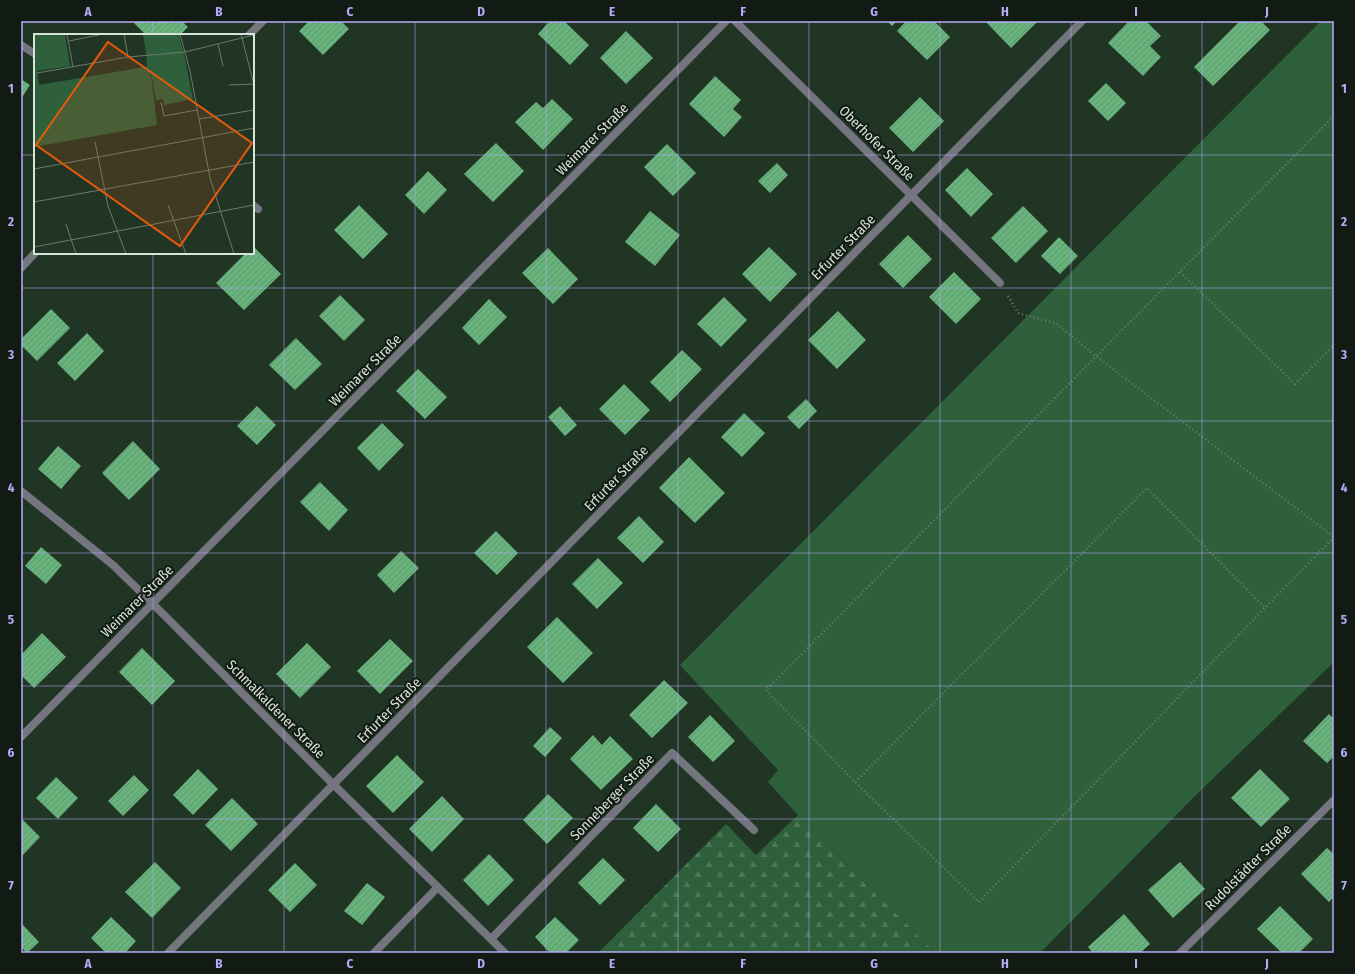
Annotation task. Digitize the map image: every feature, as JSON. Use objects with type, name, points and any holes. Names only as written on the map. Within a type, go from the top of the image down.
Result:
[{"type":"street","points":[[250,34],[263,21]]},
{"type":"street","name":"Weimarer Straße","points":[[21,737],[726,21]]},
{"type":"street","name":"Oberhofer Straße","points":[[735,21],[1000,283]]},
{"type":"street","name":"Erfurter Straße","points":[[168,953],[1082,21]]},
{"type":"street","points":[[21,45],[34,53]]},
{"type":"street","points":[[21,268],[34,254]]},
{"type":"street","name":"Schmalkaldener Straße","points":[[21,491],[113,565],[505,953]]},
{"type":"street","name":"Sonneberger Straße","points":[[491,939],[672,753],[754,830]]},
{"type":"street","name":"Rudolstädter Straße","points":[[1180,953],[1334,800]]},
{"type":"street","points":[[374,953],[438,887]]},
{"type":"path","points":[[1000,283],[1018,313],[1057,324],[1096,356],[1334,537],[979,902],[855,782],[766,690],[1096,356],[1334,116]]},
{"type":"path","points":[[1180,272],[1294,384],[1334,345]]},
{"type":"path","points":[[855,782],[1147,488],[1265,608]]},
{"type":"green space","points":[[1321,21],[1334,21],[1334,662],[1201,790],[1040,953],[936,953],[798,815],[768,782],[778,770],[680,665]]},
{"type":"green space","points":[[798,815],[936,953],[598,953],[726,824],[756,855]]},
{"type":"building","points":[[136,21],[182,21],[188,27],[181,34],[145,34],[134,23]]},
{"type":"building","points":[[309,21],[341,21],[349,29],[323,55],[299,31]]},
{"type":"building","points":[[550,21],[564,21],[589,45],[570,65],[538,34]]},
{"type":"building","points":[[887,21],[897,21],[892,26]]},
{"type":"building","points":[[906,21],[934,21],[950,37],[927,60],[897,31]]},
{"type":"building","points":[[985,21],[1038,21],[1011,48]]},
{"type":"building","points":[[1129,21],[1146,21],[1161,36],[1150,46],[1161,57],[1143,76],[1108,43]]},
{"type":"building","points":[[1240,21],[1261,21],[1270,30],[1213,86],[1194,67]]},
{"type":"building","points":[[626,31],[653,58],[626,84],[600,58]]},
{"type":"building","points":[[715,76],[741,100],[733,109],[742,117],[724,137],[689,104]]},
{"type":"building","points":[[21,79],[30,85],[21,99]]},
{"type":"building","points":[[1106,83],[1126,103],[1108,121],[1088,101]]},
{"type":"building","points":[[920,97],[944,121],[913,152],[889,128]]},
{"type":"building","points":[[552,99],[573,119],[543,150],[515,122],[536,102],[543,108]]},
{"type":"building","points":[[496,143],[524,171],[493,202],[464,174]]},
{"type":"building","points":[[667,144],[696,173],[673,196],[644,167]]},
{"type":"building","points":[[777,163],[788,175],[770,193],[758,181]]},
{"type":"building","points":[[967,168],[993,194],[971,217],[945,190]]},
{"type":"building","points":[[428,171],[447,190],[424,214],[405,195]]},
{"type":"building","points":[[359,205],[388,234],[363,259],[334,230]]},
{"type":"building","points":[[1023,206],[1048,231],[1016,263],[991,238]]},
{"type":"building","points":[[650,211],[680,235],[655,266],[625,242]]},
{"type":"building","points":[[908,235],[932,259],[903,288],[879,264]]},
{"type":"building","points":[[1059,237],[1078,256],[1060,274],[1041,256]]},
{"type":"building","points":[[254,247],[281,274],[244,310],[216,283],[245,254],[254,254]]},
{"type":"building","points":[[769,247],[797,274],[770,302],[742,274]]},
{"type":"building","points":[[548,248],[578,279],[553,304],[522,273]]},
{"type":"building","points":[[954,272],[981,299],[956,324],[929,297]]},
{"type":"building","points":[[340,295],[365,320],[344,341],[319,316]]},
{"type":"building","points":[[724,297],[747,320],[721,347],[697,324]]},
{"type":"building","points":[[489,299],[507,317],[479,345],[462,328]]},
{"type":"building","points":[[51,309],[70,328],[37,361],[21,345],[21,339]]},
{"type":"building","points":[[838,311],[866,340],[837,369],[808,340]]},
{"type":"building","points":[[87,333],[104,351],[75,381],[57,363]]},
{"type":"building","points":[[296,338],[322,364],[295,390],[269,365]]},
{"type":"building","points":[[682,350],[702,369],[670,402],[650,382]]},
{"type":"building","points":[[418,369],[447,397],[425,419],[396,391]]},
{"type":"building","points":[[624,384],[650,410],[625,435],[599,409]]},
{"type":"building","points":[[806,399],[817,411],[799,429],[787,417]]},
{"type":"building","points":[[257,406],[276,425],[257,445],[237,426]]},
{"type":"building","points":[[560,406],[577,425],[565,436],[548,417]]},
{"type":"building","points":[[744,413],[765,433],[742,457],[721,437]]},
{"type":"building","points":[[382,423],[404,445],[379,471],[357,448]]},
{"type":"building","points":[[133,441],[160,469],[129,500],[102,473]]},
{"type":"building","points":[[58,446],[81,466],[61,489],[38,469]]},
{"type":"building","points":[[689,457],[725,493],[695,523],[659,488]]},
{"type":"building","points":[[320,482],[348,510],[329,531],[300,502]]},
{"type":"building","points":[[639,516],[664,542],[643,563],[617,538]]},
{"type":"building","points":[[496,531],[518,553],[497,575],[474,553]]},
{"type":"building","points":[[41,547],[62,565],[46,584],[25,566]]},
{"type":"building","points":[[401,551],[419,568],[394,593],[377,575]]},
{"type":"building","points":[[598,558],[623,583],[597,609],[572,584]]},
{"type":"building","points":[[557,617],[593,653],[563,683],[527,647]]},
{"type":"building","points":[[42,633],[66,657],[34,688],[21,675],[21,655]]},
{"type":"building","points":[[390,639],[413,661],[380,694],[357,671]]},
{"type":"building","points":[[307,643],[331,667],[300,698],[276,674]]},
{"type":"building","points":[[142,648],[175,681],[152,705],[119,672]]},
{"type":"building","points":[[664,680],[688,703],[652,738],[629,715]]},
{"type":"building","points":[[1329,714],[1334,719],[1334,756],[1327,763],[1303,741]]},
{"type":"building","points":[[710,715],[735,741],[713,762],[688,737]]},
{"type":"building","points":[[550,727],[562,738],[545,757],[533,746]]},
{"type":"building","points":[[593,735],[602,745],[610,736],[633,759],[601,790],[570,759]]},
{"type":"building","points":[[397,755],[424,782],[393,813],[366,786]]},
{"type":"building","points":[[198,769],[218,789],[193,815],[173,795]]},
{"type":"building","points":[[1260,769],[1290,799],[1261,827],[1231,798]]},
{"type":"building","points":[[134,775],[149,790],[123,816],[108,801]]},
{"type":"building","points":[[56,777],[78,798],[58,819],[36,798]]},
{"type":"building","points":[[548,794],[573,818],[547,844],[523,820]]},
{"type":"building","points":[[442,796],[464,819],[432,852],[409,829]]},
{"type":"building","points":[[232,798],[258,824],[231,851],[205,825]]},
{"type":"building","points":[[656,804],[681,829],[658,852],[633,828]]},
{"type":"building","points":[[21,818],[40,837],[21,857]]},
{"type":"building","points":[[1327,848],[1334,854],[1334,896],[1329,902],[1301,874]]},
{"type":"building","points":[[489,854],[514,880],[488,906],[463,880]]},
{"type":"building","points":[[603,858],[625,880],[600,905],[578,883]]},
{"type":"building","points":[[155,862],[181,888],[152,918],[125,892]]},
{"type":"building","points":[[1180,862],[1205,889],[1173,918],[1148,890]]},
{"type":"building","points":[[295,863],[317,885],[290,912],[268,890]]},
{"type":"building","points":[[367,883],[385,897],[362,925],[344,911]]},
{"type":"building","points":[[1280,906],[1313,939],[1299,953],[1282,953],[1257,929]]},
{"type":"building","points":[[1124,914],[1150,944],[1140,953],[1093,953],[1088,947]]},
{"type":"building","points":[[111,917],[136,941],[125,953],[106,953],[91,938]]},
{"type":"building","points":[[555,917],[579,940],[566,953],[550,953],[535,937]]},
{"type":"building","points":[[21,923],[39,942],[27,953],[21,947]]}]
